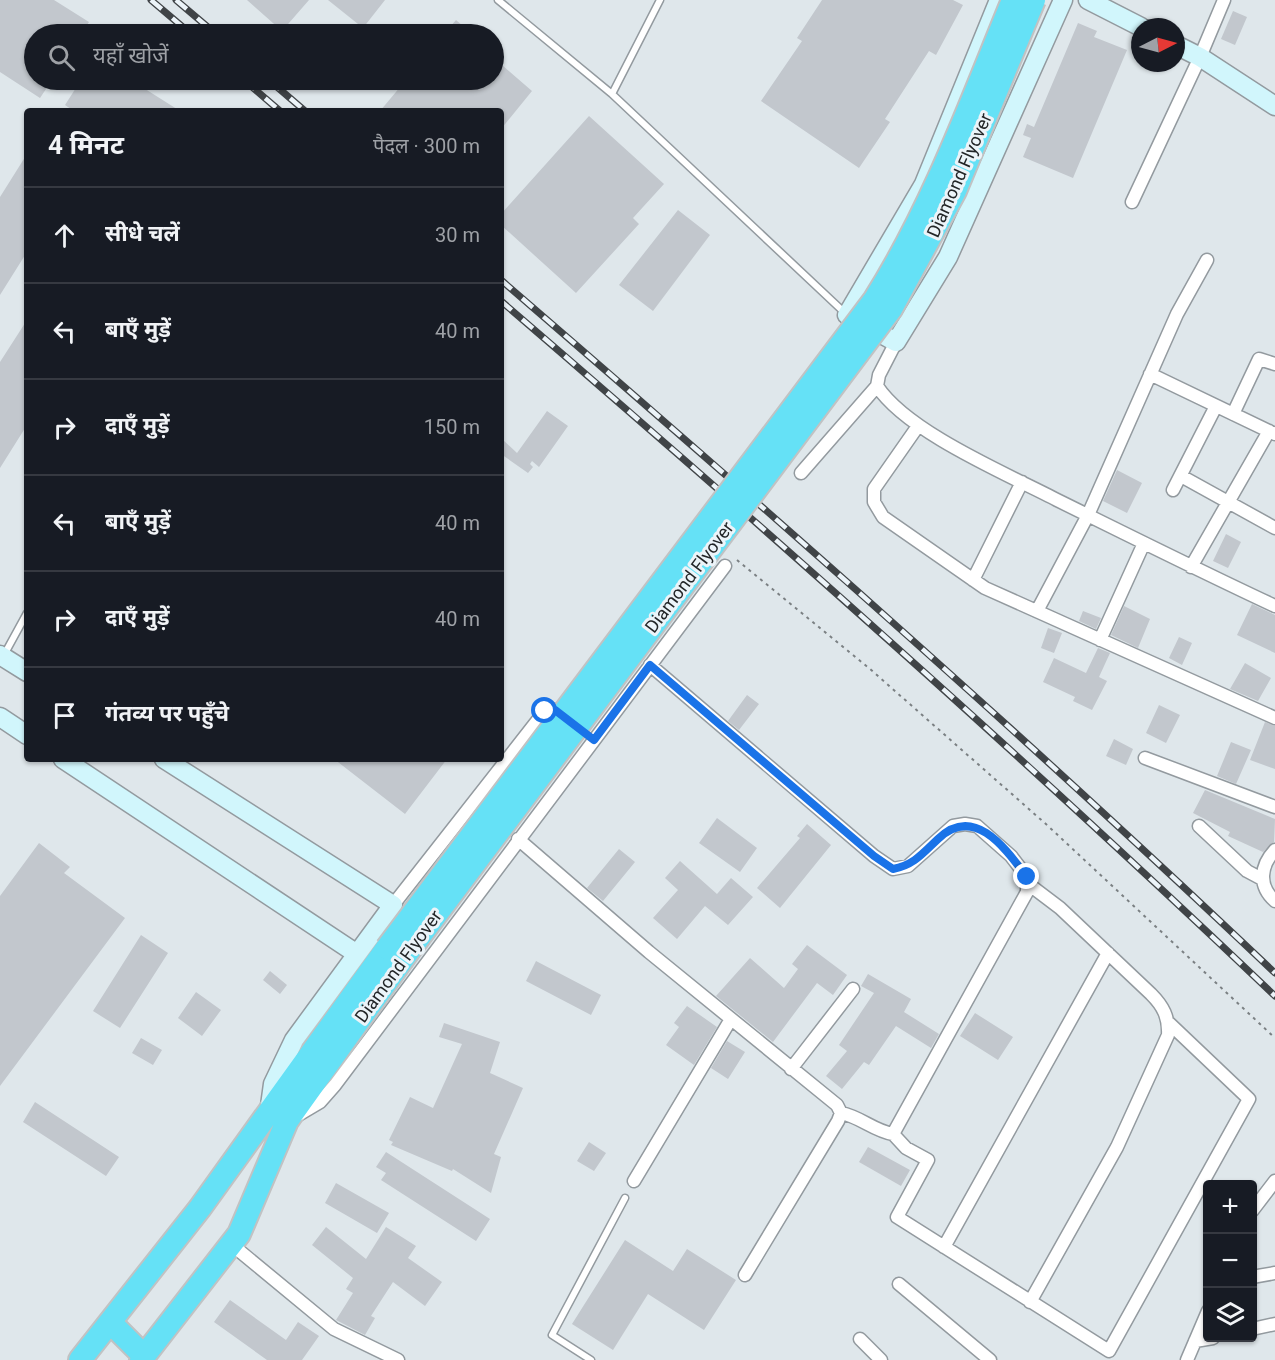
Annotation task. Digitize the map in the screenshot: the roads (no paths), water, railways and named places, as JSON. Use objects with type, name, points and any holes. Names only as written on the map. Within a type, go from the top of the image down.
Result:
[{"type":"highway","name":"Diamond Flyover","points":[[320,1059],[387,948],[875,299],[917,228],[1013,0]]},
{"type":"highway","name":"Diamond Flyover","points":[[278,1118],[320,1059],[409,950],[891,309],[955,191],[1034,0]]},
{"type":"highway","points":[[111,1323],[144,1359],[239,1234],[278,1118]]},
{"type":"highway","points":[[80,1360],[278,1118]]},
{"type":"street","points":[[896,342],[846,315],[924,184],[999,0]]},
{"type":"street","points":[[801,473],[877,386],[879,375],[896,342],[948,257],[1063,0]]},
{"type":"street","points":[[1088,0],[1131,22]]},
{"type":"street","points":[[1132,202],[1224,0]]},
{"type":"street","points":[[1185,50],[1274,104]]},
{"type":"street","points":[[1037,611],[1088,515],[1177,314],[1206,260]]},
{"type":"street","points":[[1233,414],[1259,359],[1275,364]]},
{"type":"street","points":[[1150,374],[1272,433],[1191,567]]},
{"type":"street","points":[[877,386],[885,399],[918,426],[1022,482],[1191,567],[1275,606]]},
{"type":"street","points":[[1173,490],[1216,406]]},
{"type":"street","points":[[918,426],[874,489],[874,502],[883,517],[973,580],[1275,718]]},
{"type":"street","points":[[1181,476],[1228,503],[1273,522]]},
{"type":"street","points":[[973,580],[1022,482]]},
{"type":"street","points":[[1100,640],[1144,543]]},
{"type":"street","points":[[594,740],[555,710],[545,711],[393,905],[294,1040],[273,1084],[278,1118],[320,1102],[335,1085],[729,561]]},
{"type":"street","points":[[1,658],[24,670]]},
{"type":"street","points":[[650,665],[874,856],[893,869],[908,866],[953,826],[965,824],[977,826],[1011,856],[1027,877],[1027,891],[893,1134]]},
{"type":"street","points":[[0,717],[24,733]]},
{"type":"street","points":[[1145,758],[1275,807]]},
{"type":"street","points":[[68,762],[357,954]]},
{"type":"street","points":[[169,762],[393,905]]},
{"type":"street","points":[[1199,826],[1247,871],[1262,879]]},
{"type":"street","points":[[518,839],[791,1069],[835,1102],[841,1113]]},
{"type":"street","points":[[1275,850],[1265,861],[1262,879],[1268,895],[1275,902]]},
{"type":"street","points":[[1027,883],[1060,908],[1162,1005],[1168,1023],[1168,1035],[1117,1147],[1030,1302]]},
{"type":"street","points":[[944,1247],[1108,953]]},
{"type":"street","points":[[791,1069],[853,989]]},
{"type":"street","points":[[634,1181],[731,1019]]},
{"type":"street","points":[[841,1113],[856,1116],[884,1132],[893,1134],[906,1148],[928,1160],[897,1216],[1109,1351],[1249,1099],[1168,1023]]},
{"type":"street","points":[[745,1275],[841,1113]]},
{"type":"street","points":[[1257,1204],[1275,1181]]},
{"type":"street","points":[[231,1244],[334,1329],[378,1356],[398,1360]]},
{"type":"street","points":[[1257,1276],[1275,1273]]},
{"type":"street","points":[[899,1284],[990,1360]]},
{"type":"street","points":[[1187,1360],[1203,1323]]},
{"type":"street","points":[[1257,1328],[1275,1324]]},
{"type":"street","points":[[860,1339],[880,1360]]},
{"type":"street","points":[[1195,1341],[1203,1340]]},
{"type":"lane","points":[[498,0],[612,94],[846,315]]},
{"type":"lane","points":[[612,94],[660,0]]},
{"type":"lane","points":[[1,658],[24,618]]},
{"type":"lane","points":[[591,1360],[552,1335],[625,1198]]},
{"type":"railway","points":[[151,0],[179,24]]},
{"type":"railway","points":[[176,0],[204,24]]},
{"type":"railway","points":[[256,90],[277,108]]},
{"type":"railway","points":[[281,90],[302,108]]},
{"type":"railway","points":[[504,283],[892,622],[1085,796],[1275,973]]},
{"type":"railway","points":[[504,304],[698,471],[989,731],[1275,996]]}]
